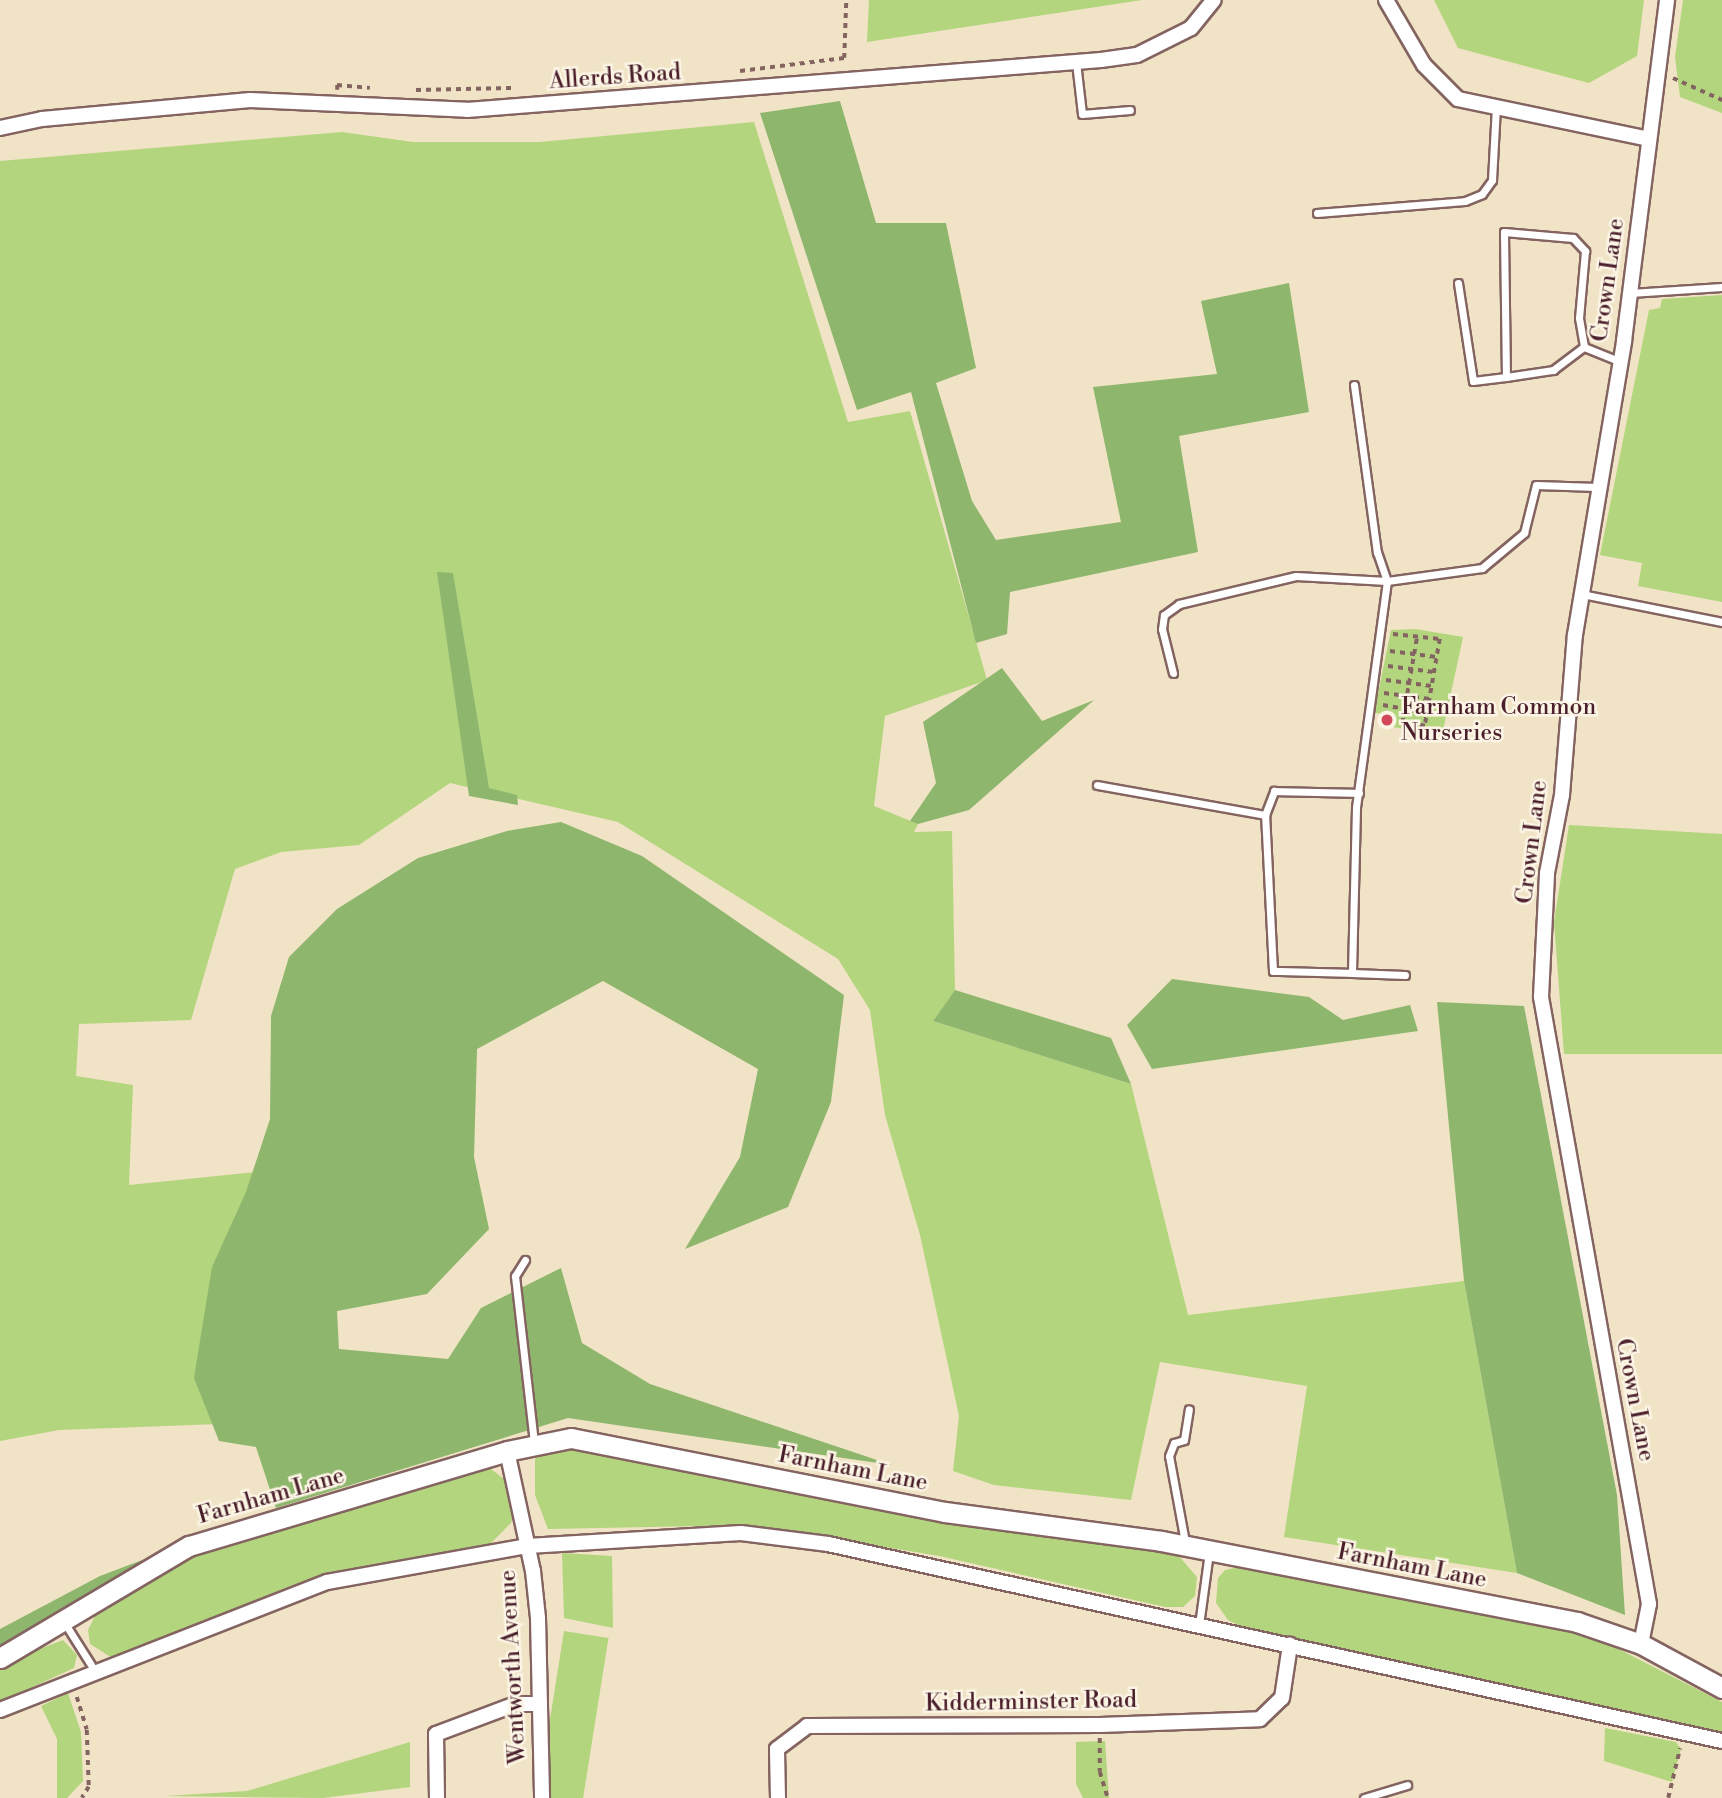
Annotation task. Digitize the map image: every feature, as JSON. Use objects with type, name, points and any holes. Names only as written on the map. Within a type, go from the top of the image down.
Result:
[{"type":"street","name":"Allerds Road","points":[[0,128],[42,119],[250,100],[467,110],[1076,62],[1137,55],[1191,28],[1214,0]]},
{"type":"street","points":[[1386,0],[1424,65],[1458,99],[1649,139]]},
{"type":"street","name":"Crown Lane","points":[[1642,1644],[1649,1604],[1541,997],[1547,873],[1562,795],[1581,594],[1630,293],[1656,70],[1667,0]]},
{"type":"street","name":"Farnham Lane","points":[[0,1657],[64,1622],[189,1546],[506,1451],[571,1438],[596,1439],[945,1513],[1186,1546],[1577,1622],[1642,1644],[1722,1688]]},
{"type":"street","name":"Wentworth Avenue","points":[[506,1451],[527,1546],[538,1618],[542,1798]]},
{"type":"street","points":[[0,1710],[327,1582],[527,1546],[741,1533],[828,1544],[1722,1741]]},
{"type":"street","name":"Kidderminster Road","points":[[778,1798],[776,1749],[807,1726],[1100,1725],[1260,1719],[1282,1698],[1290,1646]]},
{"type":"street","points":[[438,1798],[436,1734],[516,1704],[540,1704]]},
{"type":"lane","points":[[1076,62],[1082,114],[1130,110]]},
{"type":"lane","points":[[1317,213],[1465,201],[1482,194],[1492,180],[1496,107]]},
{"type":"lane","points":[[1506,377],[1504,232],[1573,238],[1585,251],[1579,318],[1584,347]]},
{"type":"lane","points":[[1458,283],[1474,381],[1553,370],[1584,347]]},
{"type":"lane","points":[[1630,293],[1722,287]]},
{"type":"lane","points":[[1584,347],[1619,361]]},
{"type":"lane","points":[[1352,973],[1352,851],[1387,581],[1377,552],[1354,384]]},
{"type":"lane","points":[[1173,673],[1162,629],[1164,615],[1179,604],[1296,576],[1387,581],[1482,568],[1524,533],[1536,485],[1597,486]]},
{"type":"lane","points":[[1581,594],[1722,622]]},
{"type":"lane","points":[[1097,785],[1265,815]]},
{"type":"lane","points":[[1359,793],[1274,791],[1265,815],[1272,971],[1405,975]]},
{"type":"lane","points":[[525,1260],[515,1276],[534,1444]]},
{"type":"lane","points":[[1186,1546],[1169,1457],[1174,1443],[1184,1440],[1189,1409]]},
{"type":"lane","points":[[1199,1625],[1209,1552]]},
{"type":"lane","points":[[64,1622],[95,1671]]},
{"type":"lane","points":[[1364,1798],[1407,1785]]},
{"type":"path","points":[[738,71],[844,58],[846,0]]},
{"type":"path","points":[[1656,70],[1722,100]]},
{"type":"path","points":[[338,104],[337,85],[376,88]]},
{"type":"path","points":[[402,90],[522,89]]},
{"type":"path","points":[[1380,632],[1417,636],[1440,639],[1425,726],[1402,723],[1417,636]]},
{"type":"path","points":[[1390,651],[1437,657]]},
{"type":"path","points":[[1388,666],[1434,672]]},
{"type":"path","points":[[1386,680],[1432,686]]},
{"type":"path","points":[[1384,693],[1430,699]]},
{"type":"path","points":[[1382,707],[1427,713]]},
{"type":"path","points":[[70,1682],[87,1730],[89,1787],[82,1798]]},
{"type":"path","points":[[1100,1725],[1100,1772],[1108,1798]]},
{"type":"path","points":[[1668,1798],[1684,1733]]},
{"type":"green space","points":[[869,0],[1142,0],[867,42]]},
{"type":"green space","points":[[1434,0],[1644,0],[1637,56],[1589,83],[1458,48]]},
{"type":"green space","points":[[1683,0],[1722,0],[1722,113],[1680,97],[1675,57]]},
{"type":"green space","points":[[840,101],[876,223],[946,223],[976,368],[936,383],[972,501],[996,540],[1121,522],[1093,387],[1217,374],[1201,301],[1289,283],[1309,412],[1179,436],[1198,552],[1010,592],[1007,634],[976,643],[911,392],[857,410],[760,113]]},
{"type":"green space","points":[[754,122],[848,422],[910,411],[987,680],[885,716],[874,806],[918,824],[914,832],[952,831],[955,990],[933,1021],[1131,1084],[1188,1315],[1464,1281],[1517,1573],[1284,1537],[1307,1386],[1160,1362],[1131,1500],[994,1485],[953,1471],[959,1416],[920,1235],[885,1115],[870,1010],[838,959],[618,822],[450,783],[359,845],[281,852],[235,869],[191,1020],[79,1024],[76,1076],[133,1085],[129,1185],[257,1172],[219,1424],[59,1430],[0,1441],[0,161],[342,132],[413,142],[540,142]]},
{"type":"green space","points":[[1722,295],[1722,602],[1638,586],[1642,563],[1600,555],[1649,310],[1660,308],[1662,299]]},
{"type":"green space","points":[[437,572],[453,573],[489,788],[517,795],[518,805],[469,796]]},
{"type":"green space","points":[[1415,629],[1463,637],[1442,735],[1393,727],[1394,715],[1374,713],[1391,630]]},
{"type":"green space","points":[[1002,668],[1042,721],[1094,700],[969,810],[918,824],[910,821],[936,783],[923,722]]},
{"type":"green space","points":[[561,822],[642,856],[844,995],[831,1102],[788,1207],[685,1249],[740,1157],[758,1069],[603,981],[477,1049],[474,1157],[489,1229],[427,1294],[337,1311],[339,1349],[448,1359],[481,1308],[561,1268],[582,1343],[650,1384],[892,1465],[568,1418],[276,1508],[256,1447],[219,1441],[194,1378],[212,1267],[246,1192],[270,1119],[271,1016],[289,957],[337,909],[418,858],[507,831]]},
{"type":"green space","points":[[1569,825],[1722,834],[1722,1054],[1564,1054],[1554,922]]},
{"type":"green space","points":[[1172,979],[1309,997],[1343,1020],[1410,1005],[1418,1031],[1152,1069],[1127,1025]]},
{"type":"green space","points":[[955,990],[1111,1038],[1131,1084],[933,1021]]},
{"type":"green space","points":[[1437,1002],[1524,1006],[1617,1495],[1625,1615],[1517,1573],[1464,1281]]},
{"type":"green space","points":[[566,1444],[952,1524],[1172,1548],[1197,1577],[1195,1596],[1183,1607],[1165,1607],[939,1556],[751,1525],[548,1529],[535,1495],[535,1459],[548,1449]]},
{"type":"green space","points":[[487,1466],[508,1482],[516,1504],[511,1523],[490,1544],[322,1579],[125,1657],[109,1656],[90,1644],[88,1630],[96,1614],[200,1551]]},
{"type":"green space","points":[[174,1548],[0,1652],[0,1629],[100,1576]]},
{"type":"green space","points":[[562,1553],[612,1556],[613,1628],[564,1618]]},
{"type":"green space","points":[[1243,1566],[1597,1638],[1722,1702],[1722,1735],[1242,1627],[1228,1620],[1216,1603],[1218,1578],[1225,1570]]},
{"type":"green space","points":[[564,1631],[608,1638],[583,1798],[538,1796]]},
{"type":"green space","points":[[63,1640],[77,1655],[74,1668],[0,1702],[0,1664]]},
{"type":"green space","points":[[68,1693],[81,1732],[83,1781],[67,1798],[57,1798],[57,1739],[41,1706]]},
{"type":"green space","points":[[1605,1728],[1676,1742],[1681,1749],[1672,1782],[1604,1761]]},
{"type":"green space","points":[[1105,1741],[1109,1798],[1083,1798],[1076,1784],[1076,1742]]},
{"type":"green space","points":[[410,1742],[410,1787],[323,1798],[165,1796],[247,1791]]},
{"type":"place","name":"Farnham Common Nurseries","points":[[1387,720]]}]
